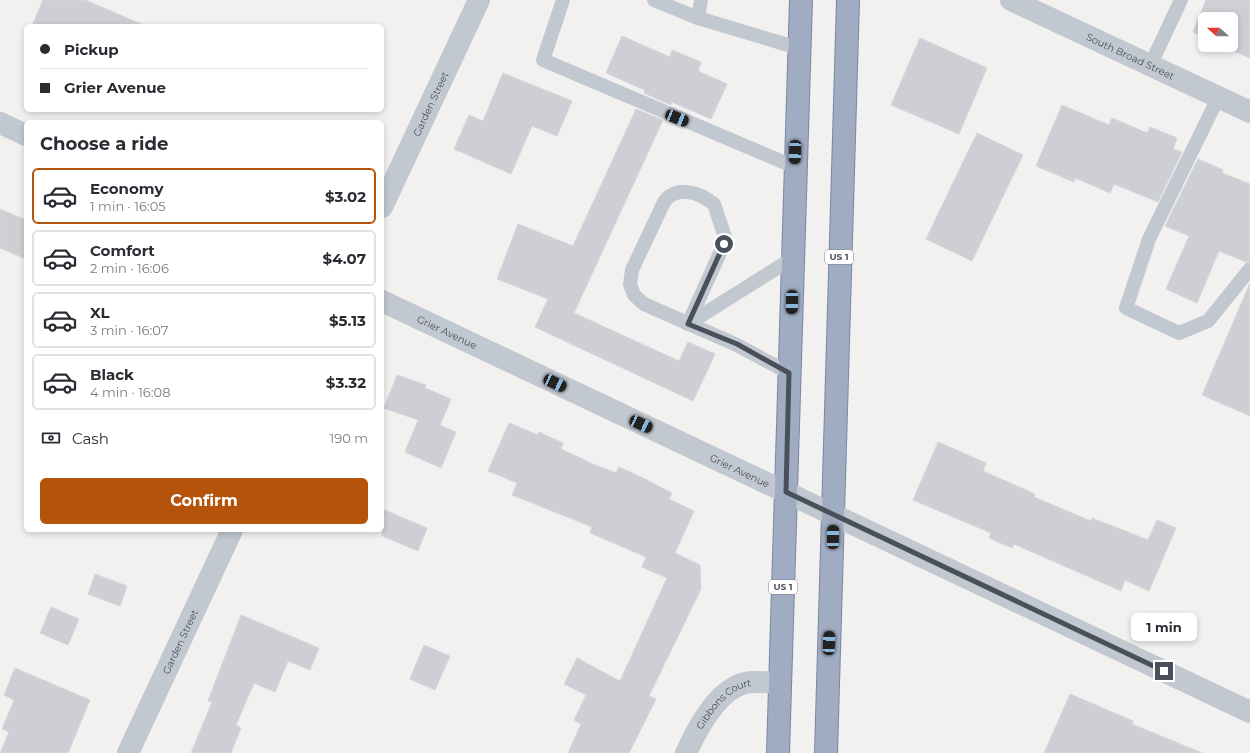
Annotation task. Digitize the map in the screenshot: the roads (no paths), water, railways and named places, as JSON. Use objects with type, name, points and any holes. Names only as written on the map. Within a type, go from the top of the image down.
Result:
[{"type":"highway","name":"US 1","points":[[778,753],[798,48],[801,0]]},
{"type":"highway","name":"US 1","points":[[826,753],[848,0]]},
{"type":"street","name":"Garden Street","points":[[384,203],[479,0]]},
{"type":"street","name":"South Broad Street","points":[[1011,0],[1250,112]]},
{"type":"street","points":[[0,123],[24,134]]},
{"type":"street","name":"Grier Avenue","points":[[384,302],[1250,712]]},
{"type":"street","name":"Garden Street","points":[[128,753],[231,532]]},
{"type":"street","name":"Gibbons Court","points":[[686,753],[707,714],[719,700],[733,689],[745,683],[780,682]]},
{"type":"lane","points":[[563,0],[543,60],[795,167]]},
{"type":"lane","points":[[654,0],[698,18],[798,48]]},
{"type":"lane","points":[[698,18],[701,0]]},
{"type":"lane","points":[[1150,66],[1181,0]]},
{"type":"lane","points":[[1218,98],[1149,238],[1126,308],[1179,333],[1208,322],[1250,269]]},
{"type":"lane","points":[[688,324],[724,244],[725,237],[714,204],[693,193],[682,191],[672,194],[664,202],[632,270],[630,284],[634,295],[638,301],[688,324],[737,344],[789,373]]},
{"type":"lane","points":[[688,324],[793,258]]}]
